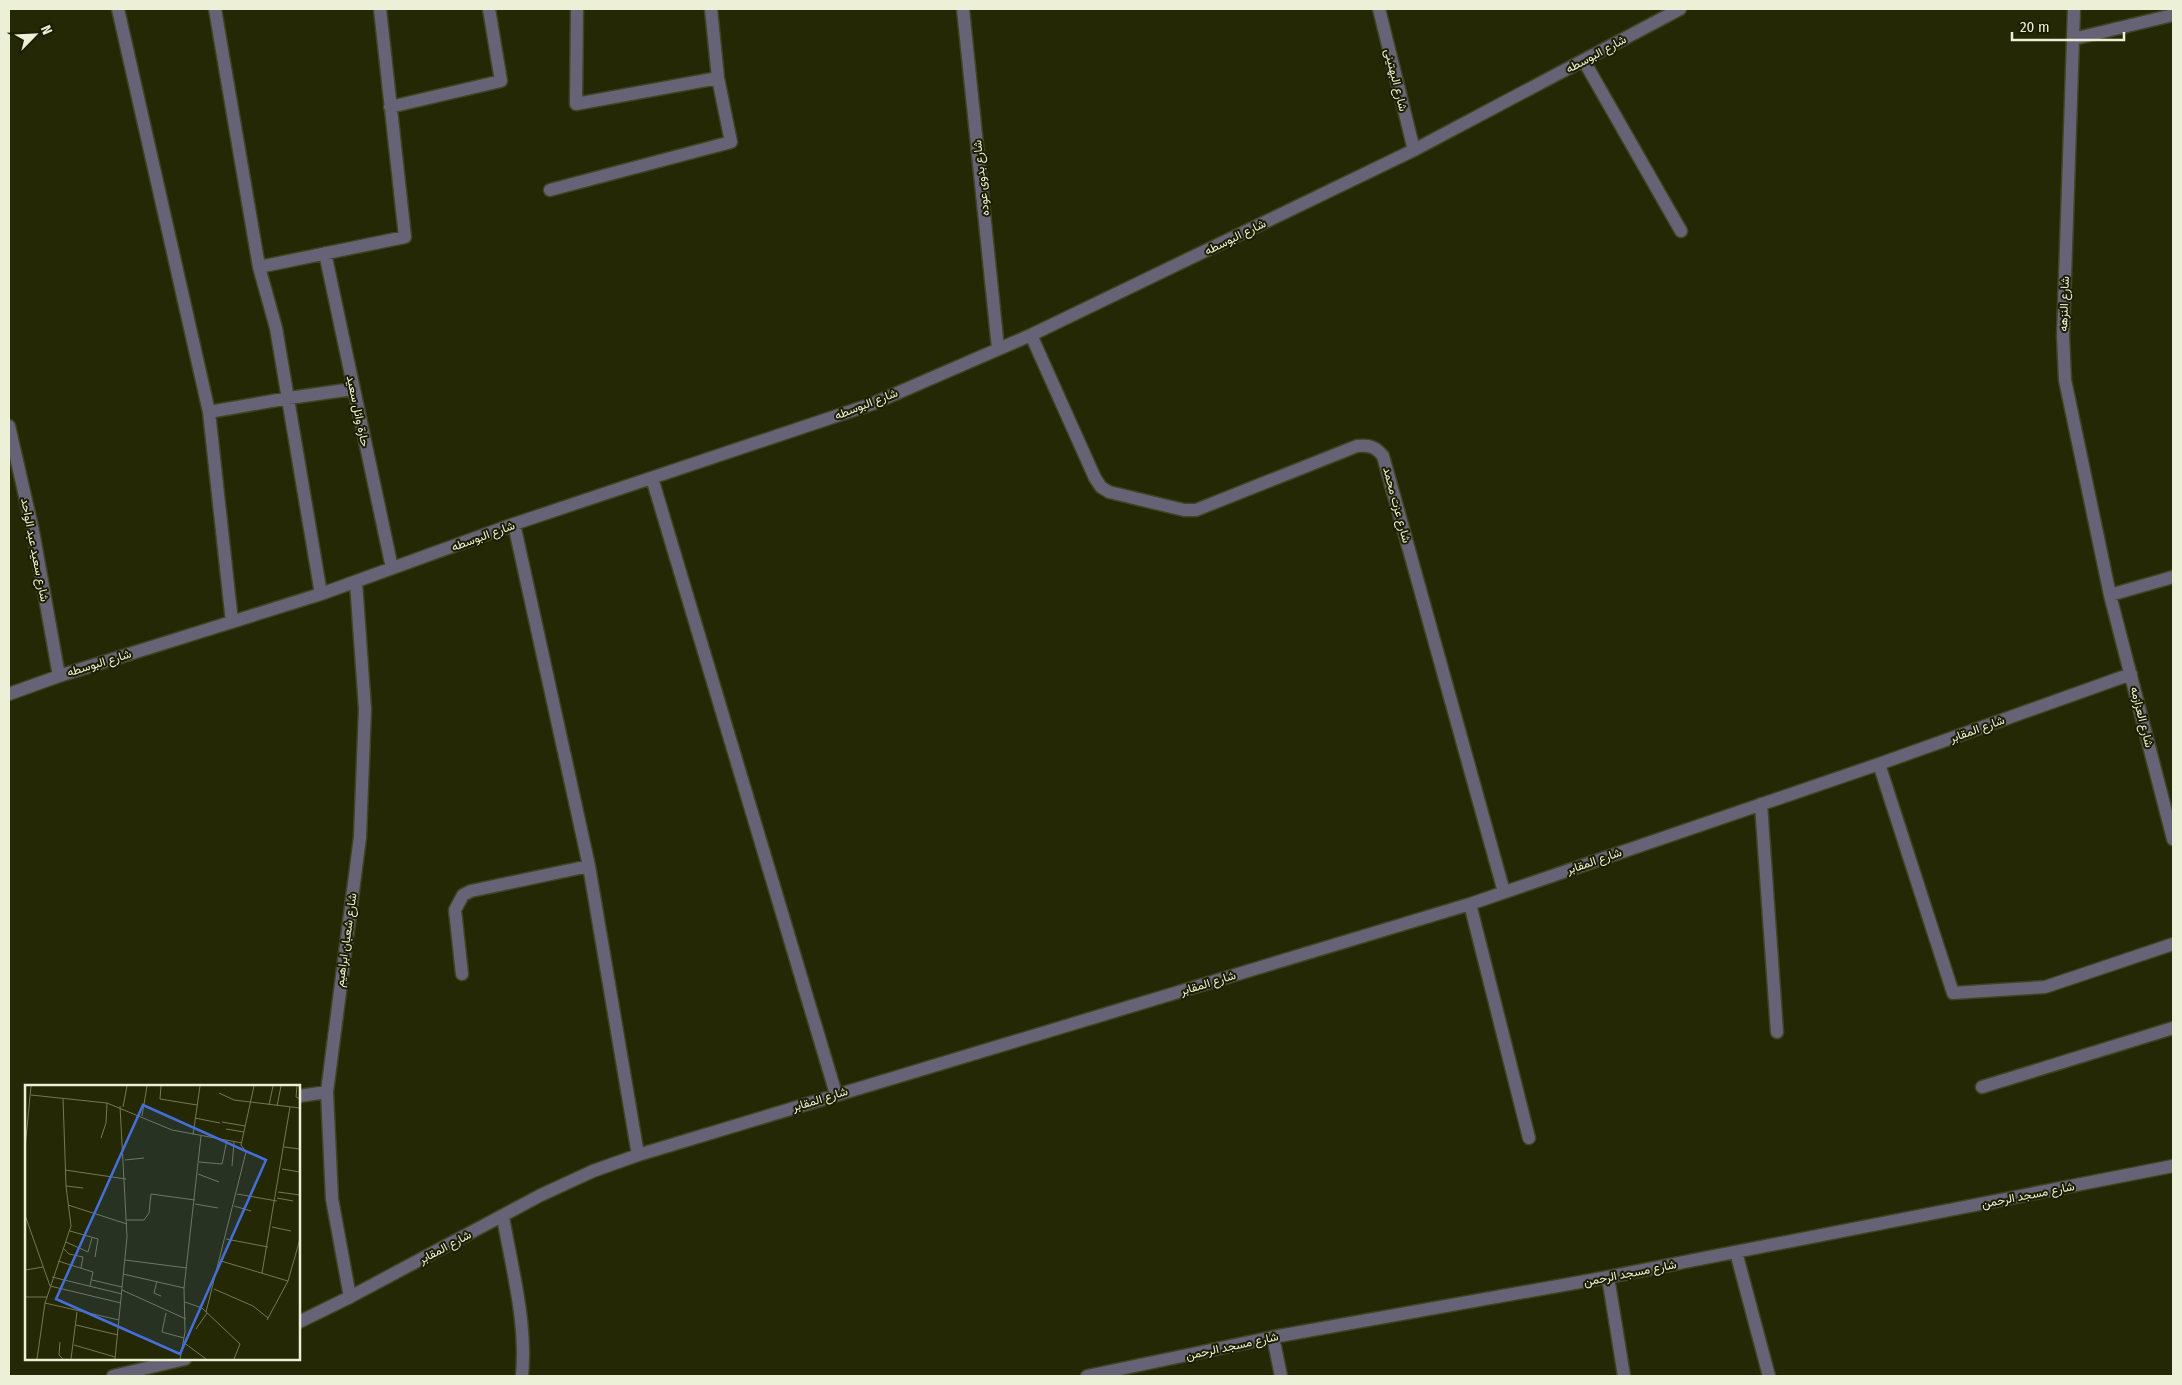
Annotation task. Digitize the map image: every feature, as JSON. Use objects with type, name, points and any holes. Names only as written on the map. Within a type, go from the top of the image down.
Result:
[{"type":"street","points":[[118,9],[209,412],[232,622]]},
{"type":"street","points":[[215,9],[258,267],[276,328],[321,594]]},
{"type":"street","points":[[258,267],[405,236],[380,9]]},
{"type":"street","points":[[390,107],[501,81],[489,9]]},
{"type":"street","points":[[577,9],[576,104],[718,78]]},
{"type":"street","points":[[550,190],[731,142],[718,78],[710,9]]},
{"type":"street","name":"شارع بدوى عوده","points":[[963,9],[998,348]]},
{"type":"street","name":"شارع البهتينى","points":[[1379,9],[1414,150]]},
{"type":"street","name":"شارع البوسطه","points":[[9,694],[59,676],[321,594],[514,524],[872,404],[1031,335],[1414,150],[1680,9]]},
{"type":"street","name":"شارع النزهه","points":[[2074,9],[2063,336],[2065,380],[2110,595]]},
{"type":"street","points":[[2073,39],[2173,15]]},
{"type":"street","points":[[1584,61],[1681,231]]},
{"type":"street","name":"حارة وائل سعيد","points":[[324,253],[392,568]]},
{"type":"street","name":"شارع عزت محمد","points":[[1031,335],[1095,478],[1101,487],[1109,492],[1184,510],[1196,510],[1357,446],[1367,445],[1377,449],[1383,456],[1504,892]]},
{"type":"street","points":[[209,412],[353,389]]},
{"type":"street","name":"شارع سعيد عبد الواحد","points":[[9,426],[32,531],[59,676]]},
{"type":"street","points":[[652,478],[836,1094]]},
{"type":"street","points":[[514,524],[589,866],[638,1155]]},
{"type":"street","points":[[2110,595],[2173,577]]},
{"type":"street","name":"شارع شعبان ابراهيم","points":[[350,1297],[332,1199],[327,1092],[360,837],[364,709],[356,582]]},
{"type":"street","name":"شارع العزازمه","points":[[2110,595],[2173,839]]},
{"type":"street","name":"شارع المقابر","points":[[300,1322],[503,1217],[541,1195],[593,1171],[638,1155],[1470,904],[1879,764],[2131,674]]},
{"type":"street","points":[[1879,764],[1953,993],[2045,987],[2173,944]]},
{"type":"street","points":[[1760,804],[1777,1032]]},
{"type":"street","points":[[462,974],[455,910],[463,895],[471,891],[589,866]]},
{"type":"street","points":[[1470,904],[1529,1138]]},
{"type":"street","points":[[1982,1087],[2173,1028]]},
{"type":"street","points":[[300,1096],[327,1092]]},
{"type":"street","name":"شارع مسجد الرحمن","points":[[1087,1376],[1273,1337],[1608,1277],[2173,1166]]},
{"type":"street","points":[[503,1217],[520,1314],[524,1359],[522,1376]]},
{"type":"street","points":[[1736,1252],[1769,1376]]},
{"type":"street","points":[[1608,1277],[1624,1376]]},
{"type":"street","points":[[1273,1337],[1282,1376]]},
{"type":"street","points":[[119,1375],[167,1361]]}]
